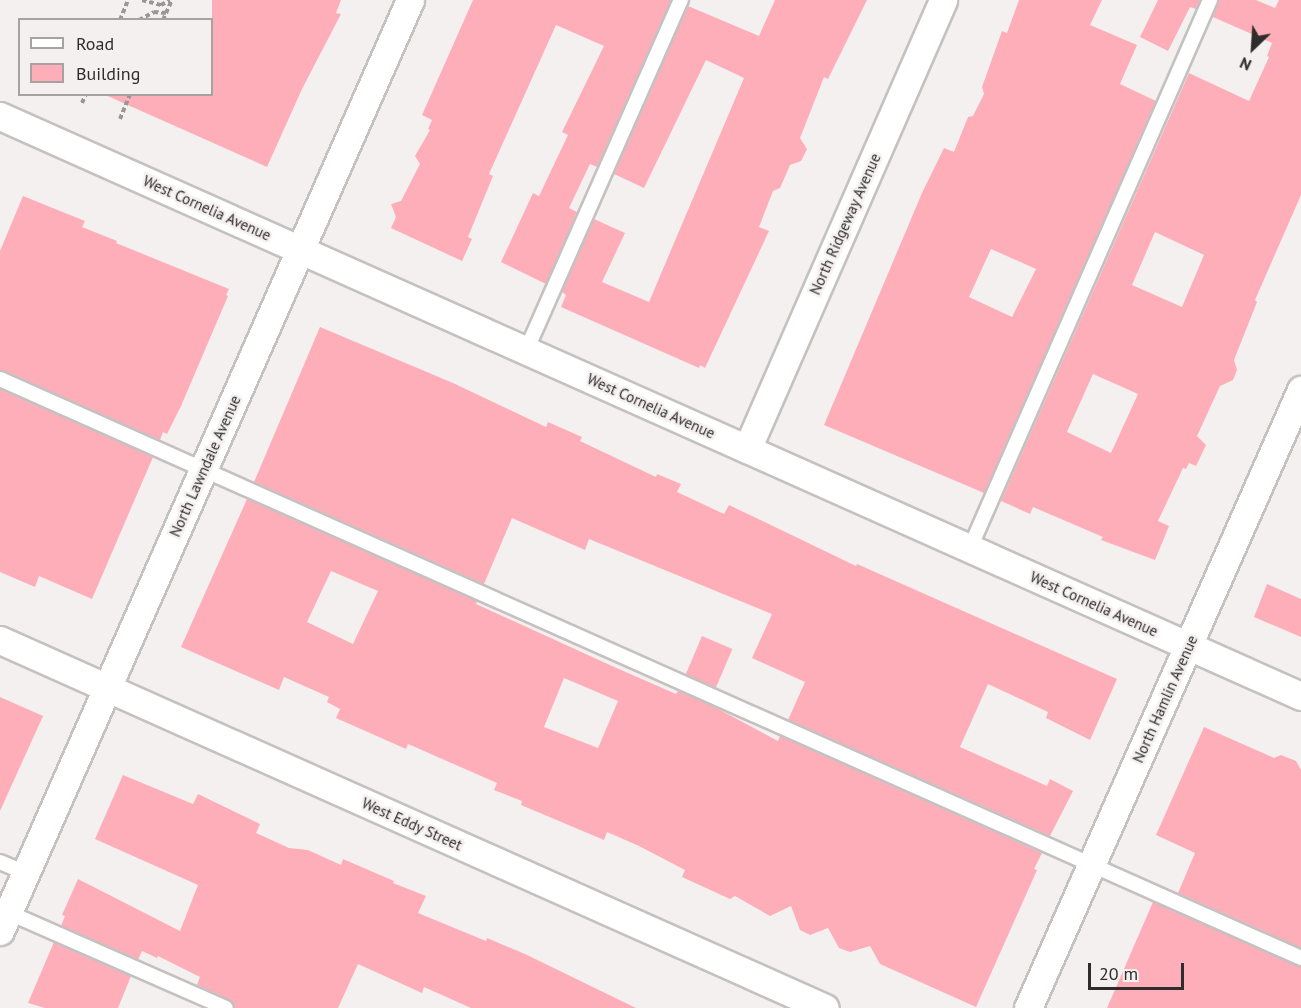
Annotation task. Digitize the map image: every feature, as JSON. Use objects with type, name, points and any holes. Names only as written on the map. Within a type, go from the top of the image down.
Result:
[{"type":"street","name":"North Lawndale Avenue","points":[[3,917],[26,873],[410,0]]},
{"type":"street","name":"North Ridgeway Avenue","points":[[747,449],[943,0]]},
{"type":"street","name":"West Cornelia Avenue","points":[[0,116],[1301,696]]},
{"type":"street","name":"North Hamlin Avenue","points":[[1028,1008],[1301,390]]},
{"type":"street","name":"West Eddy Street","points":[[0,640],[825,1008]]},
{"type":"lane","points":[[526,351],[681,0]]},
{"type":"lane","points":[[970,548],[1210,0]]},
{"type":"lane","points":[[0,380],[1301,958]]},
{"type":"lane","points":[[0,862],[26,873]]},
{"type":"lane","points":[[3,917],[226,1008]]},
{"type":"path","points":[[121,18],[128,0]]},
{"type":"path","points":[[142,0],[161,5],[171,0]]},
{"type":"path","points":[[164,18],[171,0]]},
{"type":"path","points":[[144,18],[154,12],[166,13]]},
{"type":"path","points":[[82,103],[85,96]]},
{"type":"path","points":[[120,119],[129,96]]},
{"type":"building","points":[[212,0],[341,0],[336,13],[341,14],[302,89],[267,167],[107,96],[213,96]]},
{"type":"building","points":[[473,0],[671,0],[597,167],[590,164],[569,208],[577,212],[546,284],[501,262],[533,193],[539,196],[568,135],[562,132],[604,46],[556,25],[489,174],[493,176],[468,237],[472,239],[462,261],[391,228],[396,217],[391,204],[401,201],[420,164],[415,156],[430,130],[428,129],[432,120],[422,115]]},
{"type":"building","points":[[775,0],[867,0],[828,79],[824,77],[800,138],[807,149],[801,161],[790,165],[780,188],[773,191],[759,227],[769,231],[705,368],[700,365],[699,368],[561,307],[566,295],[562,292],[594,219],[625,233],[602,282],[649,302],[744,78],[706,60],[644,188],[614,174],[688,6],[759,36]]},
{"type":"building","points":[[1019,0],[1102,0],[1090,25],[1137,45],[1120,84],[1156,101],[984,493],[824,425],[922,193],[944,148],[954,152],[968,117],[973,116],[984,94],[982,87],[1002,31],[1007,33]],"holes":[[[991,249],[1036,269],[1012,317],[969,297]]]},
{"type":"building","points":[[1158,0],[1200,0],[1196,9],[1190,7],[1168,51],[1140,37]]},
{"type":"building","points":[[1219,0],[1256,0],[1275,8],[1279,0],[1301,0],[1301,195],[1255,300],[1257,302],[1234,360],[1237,370],[1233,380],[1220,386],[1197,436],[1206,445],[1196,466],[1189,463],[1186,469],[1183,468],[1158,521],[1169,526],[1155,560],[1101,540],[1103,537],[1033,507],[1030,514],[1001,501],[1189,73],[1249,101],[1269,57],[1267,56],[1272,43],[1213,17]],"holes":[[[1155,232],[1204,255],[1182,307],[1132,285]],[[1093,374],[1138,394],[1111,453],[1067,432]]]},
{"type":"building","points":[[23,196],[85,221],[82,227],[117,241],[116,243],[229,289],[181,406],[167,434],[163,432],[160,440],[0,370],[0,251]]},
{"type":"building","points":[[320,327],[453,383],[546,427],[548,422],[582,437],[580,441],[656,477],[657,474],[681,484],[677,492],[724,514],[729,505],[856,566],[857,564],[1117,679],[1090,740],[1046,718],[1048,712],[988,684],[960,747],[1047,786],[1050,779],[1073,791],[1050,836],[788,720],[805,682],[752,658],[772,614],[589,539],[585,550],[512,518],[484,584],[254,482]]},
{"type":"building","points":[[0,389],[153,457],[92,599],[39,576],[35,587],[0,572]]},
{"type":"building","points":[[247,499],[477,601],[476,604],[612,666],[676,694],[678,691],[709,704],[778,741],[780,736],[1042,853],[1034,869],[1037,870],[976,1007],[880,964],[870,946],[850,952],[839,948],[828,928],[810,935],[800,930],[791,906],[770,916],[735,896],[730,899],[682,877],[685,870],[639,846],[607,832],[604,840],[521,805],[522,801],[494,790],[497,783],[408,744],[406,749],[336,718],[340,709],[327,702],[329,697],[284,677],[279,690],[181,647]],"holes":[[[331,571],[378,591],[353,644],[307,622]],[[564,678],[618,701],[598,748],[544,727]]]},
{"type":"building","points":[[1267,584],[1301,599],[1301,637],[1254,617]]},
{"type":"building","points":[[702,636],[732,649],[716,688],[686,675]]},
{"type":"building","points":[[0,697],[43,716],[0,811]]},
{"type":"building","points":[[1204,727],[1274,758],[1281,755],[1296,761],[1301,770],[1301,948],[1178,893],[1195,853],[1156,835]]},
{"type":"building","points":[[123,775],[193,804],[198,794],[260,824],[256,833],[289,848],[308,850],[341,865],[343,859],[394,881],[393,883],[426,896],[418,913],[486,941],[487,938],[525,954],[636,1008],[471,1008],[424,987],[422,993],[358,964],[338,1008],[235,1008],[230,1000],[197,985],[200,977],[158,956],[157,958],[142,951],[138,960],[61,926],[65,916],[62,915],[78,879],[180,931],[198,885],[95,839]]},
{"type":"building","points":[[1153,902],[1301,967],[1301,1008],[1107,1008]]},
{"type":"building","points":[[54,942],[131,976],[118,1008],[45,1008],[28,1003]]}]
